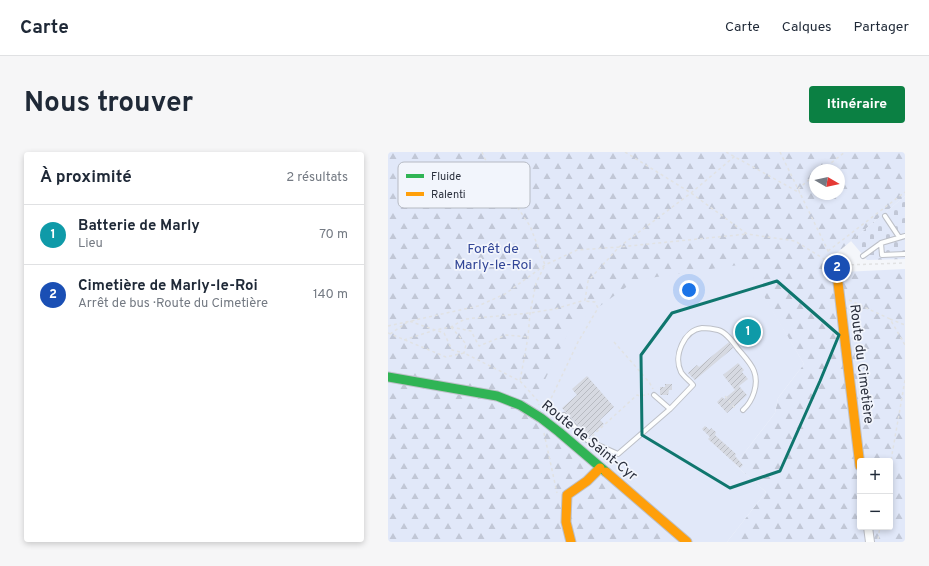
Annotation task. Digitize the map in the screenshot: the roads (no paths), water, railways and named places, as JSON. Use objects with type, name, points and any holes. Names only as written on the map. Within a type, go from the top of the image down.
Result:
[{"type":"main road","name":"Route du Cimetière","points":[[836,266],[838,295],[859,458]]},
{"type":"main road","name":"Route de Saint-Cyr","points":[[388,377],[497,396],[520,405],[541,418],[687,542]]},
{"type":"main road","points":[[571,542],[566,522],[567,495],[587,481],[600,468]]},
{"type":"street","points":[[868,530],[870,542]]},
{"type":"lane","points":[[885,216],[899,237]]},
{"type":"lane","points":[[863,256],[881,243],[905,236]]},
{"type":"lane","points":[[881,243],[882,255],[905,254]]},
{"type":"lane","points":[[564,415],[587,440],[618,454],[670,409],[693,386],[681,372],[678,358],[681,345],[690,334],[701,328],[719,330],[731,340],[754,370],[756,381],[753,396],[747,407],[743,410]]},
{"type":"lane","points":[[654,395],[670,409]]},
{"type":"place","name":"Cimetière de Marly-le-Roi","points":[[837,268]]},
{"type":"place","name":"Batterie de Marly","points":[[748,332]]},
{"type":"park label","name":"Forêt de Marly-le-Roi","points":[[493,258]]}]
